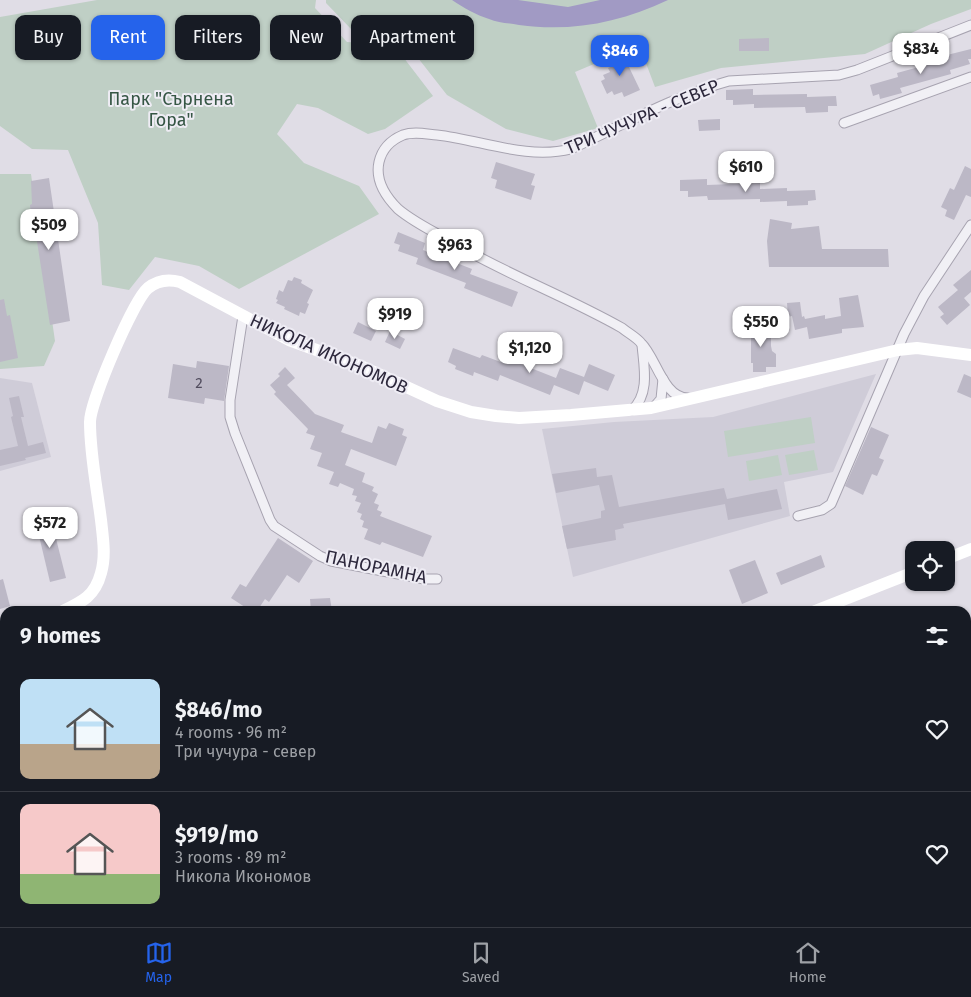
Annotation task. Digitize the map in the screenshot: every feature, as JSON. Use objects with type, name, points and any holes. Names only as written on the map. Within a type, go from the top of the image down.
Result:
[{"type":"street","name":"ТРИ ЧУЧУРА - СЕВЕР","points":[[641,342],[606,319],[539,288],[458,246],[398,209],[383,191],[378,176],[380,156],[385,147],[393,140],[415,132],[456,137],[518,150],[540,153],[557,152],[571,149],[689,93],[719,83],[729,80],[839,75],[857,70],[971,25]]},
{"type":"street","points":[[844,123],[971,77]]},
{"type":"street","points":[[798,516],[822,510],[831,504],[915,312],[971,225]]},
{"type":"street","name":"НИКОЛА ИКОНОМОВ","points":[[72,606],[87,598],[96,586],[102,571],[104,553],[92,453],[91,414],[97,394],[134,307],[149,288],[159,282],[172,280],[180,282],[289,340],[363,367],[437,401],[472,412],[519,418],[570,416],[632,410]]},
{"type":"street","name":"ПАНОРАМНА","points":[[243,316],[230,400],[230,417],[272,524],[320,556],[331,561],[415,577],[437,579]]},
{"type":"street","points":[[641,342],[669,388],[683,398],[698,398]]},
{"type":"street","points":[[641,342],[645,370],[644,403],[652,408]]},
{"type":"street","points":[[632,410],[652,408],[698,398],[898,350],[924,348],[971,355]]},
{"type":"street","points":[[652,408],[661,399],[663,379]]},
{"type":"street","points":[[632,410],[640,401],[643,393]]},
{"type":"street","points":[[955,555],[971,549]]},
{"type":"street","points":[[828,606],[905,576]]},
{"type":"shaded area","points":[[452,0],[518,0],[568,7],[600,0],[668,0],[632,15],[595,24],[538,27],[496,21],[475,13]]},
{"type":"shaded area","points":[[876,374],[833,472],[784,482],[790,516],[573,577],[542,429],[614,422],[713,417]]},
{"type":"shaded area","points":[[0,378],[32,383],[51,457],[0,471]]},
{"type":"green space","name":"Парк \"Сърнена Гора\"","points":[[97,0],[316,0],[315,8],[322,15],[270,15],[270,60],[341,60],[341,36],[347,42],[351,42],[351,60],[405,60],[433,96],[385,129],[368,134],[318,108],[297,104],[277,134],[304,163],[359,186],[379,214],[239,289],[199,266],[155,257],[129,290],[102,285],[98,223],[68,150],[32,149],[0,126],[0,17]]},
{"type":"green space","points":[[326,0],[971,0],[971,9],[931,24],[865,54],[721,68],[655,87],[639,45],[575,72],[598,128],[553,141],[506,129],[447,95],[420,60],[474,60],[474,15],[351,15],[351,29],[341,19],[341,15],[338,15],[326,3]]},
{"type":"green space","points":[[0,174],[31,174],[55,341],[44,366],[0,369]]},
{"type":"green space","points":[[811,417],[815,443],[728,457],[724,431]]},
{"type":"green space","points":[[814,450],[818,470],[789,475],[785,455]]},
{"type":"green space","points":[[778,455],[782,475],[749,481],[746,461]]},
{"type":"building","points":[[769,38],[769,51],[739,51],[739,39]]},
{"type":"building","points":[[971,49],[971,59],[968,59],[970,64],[950,70],[951,74],[900,88],[902,93],[880,99],[879,94],[873,96],[870,85],[898,77],[897,73],[948,59],[947,55]]},
{"type":"building","points":[[626,53],[632,65],[629,67],[640,90],[624,97],[622,92],[614,95],[612,91],[607,94],[601,81],[605,79],[603,75],[610,72],[608,68],[613,66],[610,60]]},
{"type":"building","points":[[753,89],[753,95],[807,94],[807,97],[836,96],[837,106],[828,106],[828,112],[806,113],[805,107],[754,108],[754,104],[733,105],[733,100],[726,100],[726,90]]},
{"type":"building","points":[[720,119],[720,130],[699,131],[698,120]]},
{"type":"building","points":[[496,162],[535,174],[531,185],[535,186],[531,200],[495,188],[497,180],[491,178]]},
{"type":"building","points":[[965,166],[971,169],[971,197],[966,195],[954,220],[945,216],[947,210],[941,207],[950,188],[954,190]]},
{"type":"building","points":[[49,178],[70,321],[50,325],[36,235],[33,236],[30,205],[32,204],[31,181]]},
{"type":"building","points":[[707,179],[707,185],[760,183],[760,189],[787,188],[787,191],[815,190],[816,200],[808,201],[808,205],[787,206],[787,201],[760,202],[760,199],[708,200],[707,196],[688,197],[688,191],[680,191],[680,180]]},
{"type":"building","points":[[770,219],[792,223],[791,229],[819,226],[822,249],[888,249],[889,267],[769,267],[767,241]]},
{"type":"building","points":[[398,232],[425,243],[423,250],[472,269],[470,274],[518,292],[512,307],[464,288],[466,283],[416,264],[418,258],[398,251],[400,245],[394,243]]},
{"type":"building","points":[[971,270],[971,292],[964,298],[970,305],[947,325],[940,317],[944,314],[938,307],[958,290],[953,285]]},
{"type":"building","points":[[294,277],[302,280],[301,283],[313,290],[307,303],[309,304],[305,314],[300,312],[299,316],[276,303],[279,290],[283,292],[288,280],[292,281]]},
{"type":"building","points":[[858,295],[864,327],[842,329],[842,333],[809,339],[807,327],[795,330],[792,316],[788,317],[787,303],[800,302],[802,317],[804,316],[805,319],[825,315],[825,319],[841,316],[839,298]]},
{"type":"building","points":[[4,299],[7,316],[10,315],[18,358],[0,362],[0,300]]},
{"type":"building","points":[[358,322],[376,331],[371,341],[353,333]]},
{"type":"building","points":[[749,322],[766,322],[766,331],[771,331],[771,346],[772,351],[776,354],[776,367],[766,367],[766,372],[753,372]]},
{"type":"building","points":[[390,331],[405,339],[400,349],[385,342]]},
{"type":"building","points":[[453,348],[480,358],[482,355],[506,364],[508,359],[556,378],[560,368],[584,377],[589,364],[615,375],[608,391],[584,381],[579,395],[554,385],[550,395],[500,375],[498,381],[474,372],[473,376],[455,369],[456,366],[448,362]]},
{"type":"building","points":[[197,361],[229,366],[224,401],[205,398],[204,404],[168,398],[173,364],[196,368]]},
{"type":"building","points":[[285,367],[295,378],[287,385],[315,414],[344,425],[341,432],[372,443],[378,426],[386,429],[389,423],[404,429],[402,435],[407,437],[396,466],[351,449],[345,465],[365,473],[362,482],[374,487],[372,491],[378,494],[374,503],[379,505],[377,510],[382,512],[380,516],[432,536],[423,557],[382,542],[380,545],[364,539],[368,529],[362,527],[364,521],[360,519],[362,514],[357,512],[361,503],[355,501],[357,496],[352,495],[354,489],[340,483],[338,487],[329,484],[334,472],[317,466],[322,453],[310,449],[315,436],[306,433],[308,429],[274,394],[276,392],[270,385],[280,376],[278,374]]},
{"type":"building","points":[[964,374],[971,377],[971,398],[957,392]]},
{"type":"building","points":[[19,396],[24,417],[21,417],[28,446],[43,442],[46,453],[0,466],[0,450],[18,446],[11,417],[13,416],[9,398]]},
{"type":"building","points":[[871,427],[889,435],[879,458],[884,460],[877,476],[872,474],[863,495],[845,486]]},
{"type":"building","points":[[596,468],[597,477],[612,475],[619,507],[724,488],[727,499],[777,489],[782,509],[728,520],[725,504],[623,524],[624,528],[615,530],[616,540],[567,549],[562,526],[601,518],[601,511],[605,510],[599,485],[556,493],[552,474]]},
{"type":"building","points":[[50,515],[66,578],[50,582],[35,519]]},
{"type":"building","points":[[278,538],[313,561],[299,583],[287,575],[269,602],[265,599],[260,606],[243,606],[231,598],[240,584],[246,587]]},
{"type":"building","points":[[821,555],[825,567],[781,585],[776,573]]},
{"type":"building","points":[[755,560],[768,593],[742,604],[729,570]]},
{"type":"building","points":[[3,579],[10,606],[0,606],[0,580]]},
{"type":"building","points":[[330,598],[331,606],[311,606],[310,599]]}]
